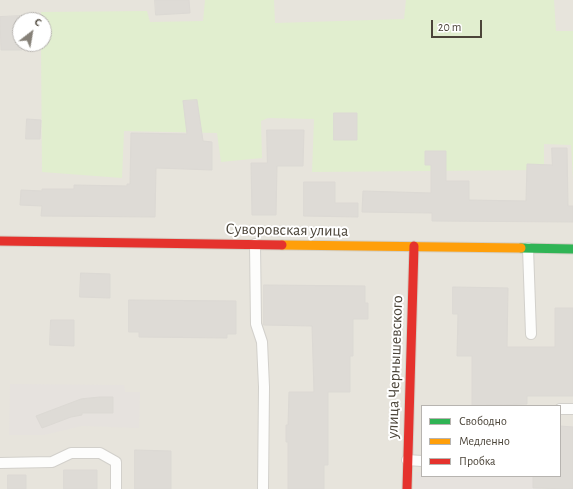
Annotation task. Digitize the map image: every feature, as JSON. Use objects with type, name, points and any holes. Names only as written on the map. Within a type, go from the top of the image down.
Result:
[{"type":"street","name":"Суворовская улица","points":[[0,241],[573,249]]},
{"type":"street","name":"улица Чернышевского","points":[[407,489],[414,246]]},
{"type":"lane","points":[[255,244],[256,324],[262,342],[264,387],[263,489]]},
{"type":"lane","points":[[528,248],[530,334]]},
{"type":"lane","points":[[561,409],[573,410]]},
{"type":"lane","points":[[0,463],[52,462],[71,453],[100,453],[116,462],[116,489]]},
{"type":"lane","points":[[407,460],[421,461]]},
{"type":"shaded area","points":[[0,0],[573,0],[573,489],[0,489]]},
{"type":"shaded area","points":[[10,384],[124,385],[125,392],[140,392],[139,428],[82,426],[44,435],[9,435]]},
{"type":"shaded area","points":[[415,472],[421,472],[421,477],[541,477],[541,489],[415,489]]},
{"type":"green space","points":[[205,0],[274,0],[275,23],[404,19],[406,0],[554,0],[556,31],[573,31],[573,180],[571,145],[544,144],[544,170],[312,172],[314,119],[268,118],[261,121],[262,158],[221,162],[217,133],[124,131],[122,178],[42,172],[41,52],[52,52],[52,12],[41,12],[147,11],[150,22],[203,21]]},
{"type":"building","points":[[155,0],[189,0],[190,13],[156,15]]},
{"type":"building","points":[[12,16],[12,50],[1,50],[0,17]]},
{"type":"building","points":[[197,100],[203,141],[212,142],[212,170],[156,168],[155,217],[41,216],[42,206],[20,205],[21,190],[42,191],[42,189],[74,189],[74,185],[127,186],[127,184],[130,184],[131,133],[187,134],[183,101]]},
{"type":"building","points":[[334,113],[357,113],[357,140],[334,140]]},
{"type":"building","points":[[27,119],[41,120],[40,139],[26,139]]},
{"type":"building","points":[[267,130],[304,130],[303,166],[277,166],[276,215],[252,215],[251,163],[267,163]]},
{"type":"building","points":[[552,148],[567,148],[568,206],[573,206],[573,222],[432,221],[432,213],[362,212],[363,191],[431,193],[431,165],[425,165],[425,151],[446,151],[446,181],[469,181],[469,200],[526,201],[527,164],[552,165]]},
{"type":"building","points":[[304,182],[335,182],[335,203],[358,203],[358,217],[304,216]]},
{"type":"building","points":[[81,273],[110,274],[110,298],[80,297]]},
{"type":"building","points":[[264,285],[365,286],[365,303],[368,303],[368,319],[353,319],[353,356],[350,356],[350,392],[328,392],[328,465],[324,465],[324,489],[288,489],[288,442],[286,442],[286,425],[288,425],[289,392],[314,392],[312,326],[264,325]]},
{"type":"building","points":[[453,287],[508,288],[507,347],[555,347],[555,308],[573,308],[573,396],[527,396],[527,404],[472,405],[472,356],[457,356],[458,314],[453,314]]},
{"type":"building","points":[[129,300],[236,301],[236,334],[227,334],[227,338],[139,337],[139,332],[129,332]]},
{"type":"building","points":[[51,320],[74,320],[74,346],[50,345]]},
{"type":"building","points":[[113,397],[113,413],[82,413],[82,415],[71,417],[42,428],[36,416],[81,399]]},
{"type":"building","points":[[561,426],[573,427],[573,489],[533,488],[533,477],[561,477]]},
{"type":"building","points":[[135,450],[171,451],[171,489],[135,489]]},
{"type":"building","points":[[64,470],[97,470],[97,489],[64,489]]},
{"type":"building","points":[[8,475],[26,475],[26,489],[8,489]]},
{"type":"traffic: fast","points":[[521,248],[573,249]]},
{"type":"traffic: slow","points":[[282,245],[521,248]]},
{"type":"traffic: jam","points":[[0,241],[282,245]]},
{"type":"traffic: jam","points":[[407,489],[414,246]]}]
